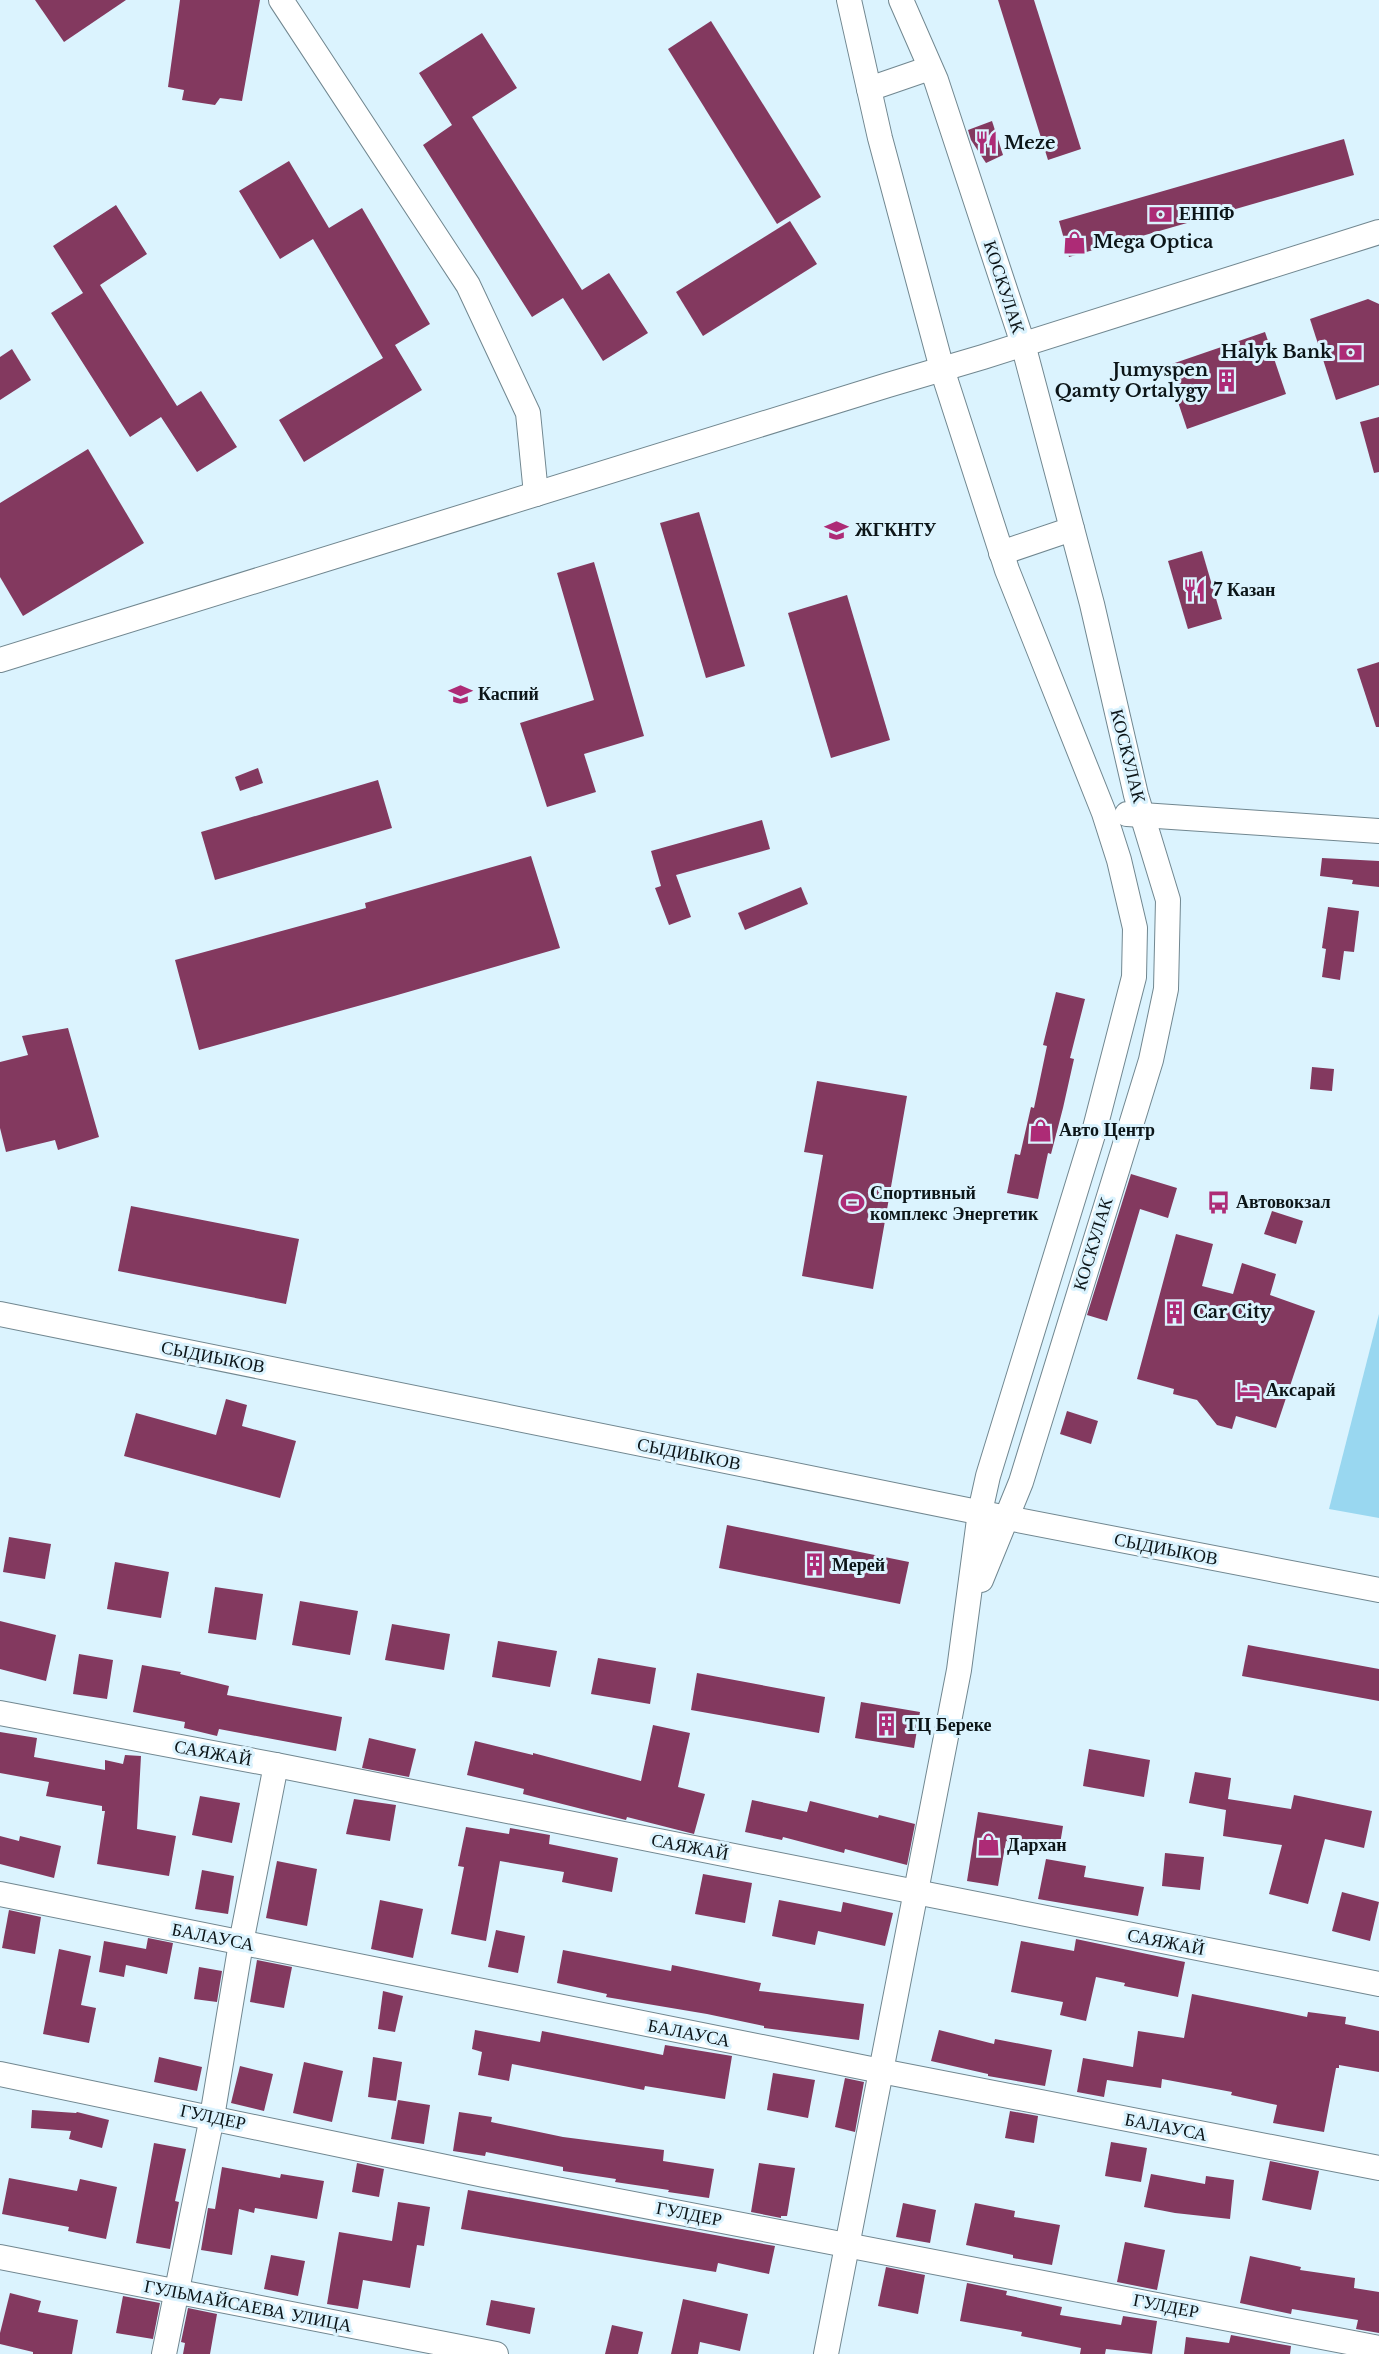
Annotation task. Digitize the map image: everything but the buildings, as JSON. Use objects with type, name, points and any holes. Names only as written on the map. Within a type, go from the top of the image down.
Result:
[{"type":"street","points":[[281,0],[468,285],[528,413],[536,494]]},
{"type":"street","name":"КОСКУЛАК","points":[[849,0],[869,89],[942,369],[1001,553],[1104,813],[1119,860],[1135,927],[1134,977],[1095,1128],[988,1476],[980,1512],[963,1646]]},
{"type":"street","name":"КОСКУЛАК","points":[[901,0],[930,68],[1023,344],[1072,529],[1142,815],[1168,900],[1166,989],[1151,1060],[1021,1482],[982,1575],[963,1646]]},
{"type":"street","points":[[869,89],[930,68]]},
{"type":"street","points":[[0,660],[1379,232]]},
{"type":"street","points":[[1001,553],[1072,529]]},
{"type":"street","points":[[1104,813],[1379,831]]},
{"type":"street","name":"СЫДИЫКОВ","points":[[0,1314],[1007,1518],[1379,1590]]},
{"type":"street","points":[[826,2354],[963,1646]]},
{"type":"street","name":"САЯЖАЙ","points":[[0,1713],[276,1765],[1379,1984]]},
{"type":"street","points":[[164,2354],[212,2117],[241,1943],[276,1765]]},
{"type":"street","name":"БАЛАУСА","points":[[0,1894],[881,2071],[1379,2168]]},
{"type":"street","name":"ГУЛДЕР","points":[[0,2074],[484,2175],[1379,2348]]},
{"type":"street","name":"ГУЛЬМАЙСАЕВА УЛИЦА","points":[[0,2257],[496,2354]]},
{"type":"shaded area","points":[[1379,1314],[1379,1518],[1329,1509]]},
{"type":"place","name":"Meze","points":[[986,143]]},
{"type":"place","name":"ЕНПФ","points":[[1161,214]]},
{"type":"place","name":"Mega Optica","points":[[1075,242]]},
{"type":"place","name":"Halyk Bank","points":[[1350,352]]},
{"type":"place","name":"Jumyspen Qamty Ortalygy","points":[[1226,380]]},
{"type":"place","name":"ЖГКНТУ","points":[[837,530]]},
{"type":"place","name":"7 Казан","points":[[1195,590]]},
{"type":"place","name":"Каспий","points":[[460,694]]},
{"type":"place","name":"Авто Центр","points":[[1041,1130]]},
{"type":"place","name":"Автовокзал","points":[[1218,1202]]},
{"type":"place","name":"Спортивный комплекс Энергетик","points":[[852,1203]]},
{"type":"place","name":"Car City","points":[[1175,1312]]},
{"type":"place","name":"Аксарай","points":[[1248,1390]]},
{"type":"place","name":"Мерей","points":[[814,1565]]},
{"type":"place","name":"ТЦ Береке","points":[[887,1725]]},
{"type":"place","name":"Дархан","points":[[989,1845]]}]
